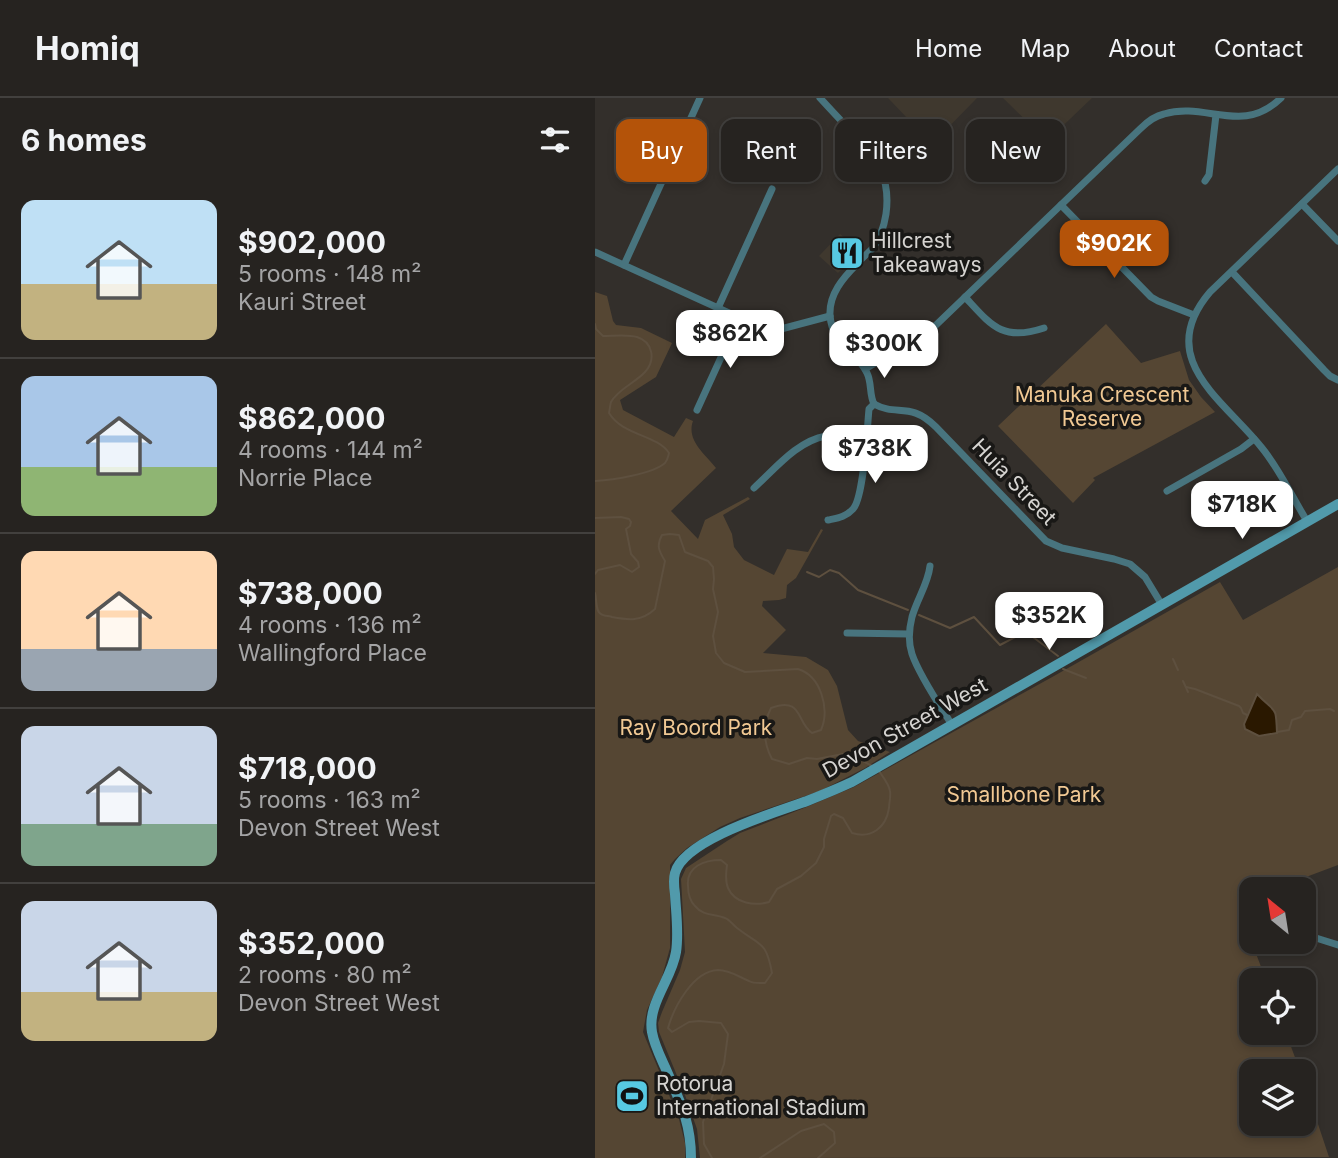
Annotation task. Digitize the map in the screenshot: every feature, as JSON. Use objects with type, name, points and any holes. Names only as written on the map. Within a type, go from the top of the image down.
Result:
[{"type":"main road","name":"Devon Street West","points":[[691,1158],[687,1122],[651,1028],[654,1008],[676,957],[674,880],[677,867],[689,854],[734,827],[823,795],[864,775],[1338,503]]},
{"type":"street","points":[[624,265],[700,98]]},
{"type":"street","points":[[820,98],[870,152],[882,172],[887,196],[882,231],[872,249],[841,280],[834,294],[830,316],[832,328],[839,341],[865,369],[870,380],[870,395],[874,404],[869,409],[857,504],[847,515],[828,520]]},
{"type":"street","points":[[865,369],[927,333],[1155,117],[1185,110],[1216,115],[1253,115],[1271,107],[1281,98]]},
{"type":"street","points":[[1205,181],[1209,175],[1216,115]]},
{"type":"street","points":[[1307,521],[1269,459],[1211,393],[1196,371],[1189,343],[1194,316],[1210,292],[1338,169]]},
{"type":"street","points":[[718,309],[772,189]]},
{"type":"street","points":[[1302,204],[1338,242]]},
{"type":"street","points":[[1061,205],[1151,297],[1194,316]]},
{"type":"street","points":[[595,252],[753,325],[781,329],[830,316]]},
{"type":"street","points":[[1232,272],[1324,370],[1338,380]]},
{"type":"street","points":[[965,297],[991,323],[1006,332],[1025,334],[1044,328]]},
{"type":"street","points":[[697,410],[739,318]]},
{"type":"street","name":"Huia Street","points":[[874,404],[922,415],[1046,541],[1062,548],[1130,565],[1145,578],[1162,605]]},
{"type":"street","points":[[754,488],[795,450],[814,439],[835,435],[866,437]]},
{"type":"street","points":[[1167,491],[1254,439]]},
{"type":"street","points":[[930,566],[929,578],[913,614],[909,634],[912,655],[917,666],[952,725]]},
{"type":"street","points":[[847,633],[909,634]]},
{"type":"street","points":[[1316,938],[1338,945]]},
{"type":"shaded area","points":[[888,98],[977,98],[952,124],[952,119],[908,119]]},
{"type":"shaded area","points":[[1003,98],[1092,98],[1065,124],[1065,119],[1024,119]]},
{"type":"shaded area","points":[[840,234],[860,250],[838,273],[819,256]]},
{"type":"shaded area","points":[[1257,694],[1274,710],[1277,733],[1259,736],[1245,729],[1244,724]]},
{"type":"green space","name":"Ray Boord Park","points":[[595,292],[607,296],[616,325],[641,328],[672,343],[656,377],[620,400],[623,410],[674,437],[686,418],[693,421],[694,441],[716,468],[671,511],[698,539],[705,520],[748,497],[750,499],[723,515],[732,534],[734,547],[744,560],[774,575],[787,549],[808,552],[821,529],[823,530],[796,578],[787,585],[786,598],[763,601],[762,606],[786,630],[763,653],[806,657],[828,670],[837,686],[848,730],[858,741],[890,752],[820,791],[720,827],[687,848],[670,865],[670,948],[662,977],[647,1010],[643,1032],[679,1119],[685,1143],[685,1158],[595,1158]]},
{"type":"green space","name":"Manuka Crescent Reserve","points":[[1106,324],[1141,363],[1180,351],[1189,380],[1215,412],[1093,478],[1095,480],[1073,503],[998,426]]},
{"type":"green space","name":"Smallbone Park","points":[[1338,567],[1338,865],[1306,877],[1239,877],[1237,903],[1239,954],[1256,954],[1261,968],[1239,968],[1239,1045],[1290,1045],[1296,1059],[1239,1059],[1239,1136],[1316,1136],[1316,1118],[1329,1157],[700,1158],[697,1129],[659,1032],[658,1023],[685,952],[681,879],[686,868],[740,833],[854,787],[1220,582],[1243,620]]},
{"type":"waterway","points":[[595,324],[603,336],[637,337],[647,343],[651,362],[641,376],[614,397],[609,413],[622,426],[656,442],[669,453],[665,463],[659,467],[621,478],[595,481]]},
{"type":"waterway","points":[[595,518],[629,519],[630,526],[626,529],[631,554],[639,567],[632,572],[620,565],[598,570],[595,574]]},
{"type":"waterway","points":[[595,593],[598,610],[603,615],[634,619],[650,613],[655,609],[665,561],[659,548],[660,539],[662,535],[679,535],[685,552],[708,561],[713,567],[713,589],[718,612],[713,636],[716,653],[724,663],[745,672],[798,669],[806,673],[818,686],[824,703],[821,730],[812,733],[789,705],[771,708],[765,734],[772,759],[789,764],[807,758],[843,754],[852,755],[872,766]]},
{"type":"waterway","points":[[807,572],[819,577],[830,570],[839,573],[858,590],[908,610]]},
{"type":"waterway","points":[[919,615],[950,628],[974,617],[1000,645],[1023,633],[1029,634],[1058,656]]},
{"type":"waterway","points":[[1173,659],[1178,670]]},
{"type":"waterway","points":[[1063,669],[1086,678]]},
{"type":"waterway","points":[[1183,681],[1188,692]]},
{"type":"waterway","points":[[1186,687],[1239,706],[1247,715]]},
{"type":"waterway","points":[[1277,732],[1289,730],[1292,720],[1301,717],[1305,711],[1334,711]]},
{"type":"waterway","points":[[712,1158],[704,1144],[703,1122],[724,1064],[728,1034],[721,1023],[689,1022],[672,1032],[668,1028],[686,992],[693,983],[709,972],[727,971],[757,983],[765,983],[772,973],[761,945],[727,919],[702,912],[693,904],[688,889],[690,874],[703,863],[721,860],[727,865],[727,885],[735,898],[752,904],[769,902],[777,889],[801,876],[816,863],[824,847],[831,816],[834,814],[843,818],[852,833],[871,833],[881,826],[889,808],[890,793],[879,771]]},
{"type":"waterway","points":[[760,1158],[801,1131],[824,1124],[834,1132],[835,1143],[818,1158]]},
{"type":"place","name":"Hillcrest Takeaways","points":[[847,253]]},
{"type":"place","name":"Rotorua International Stadium","points":[[632,1096]]}]
